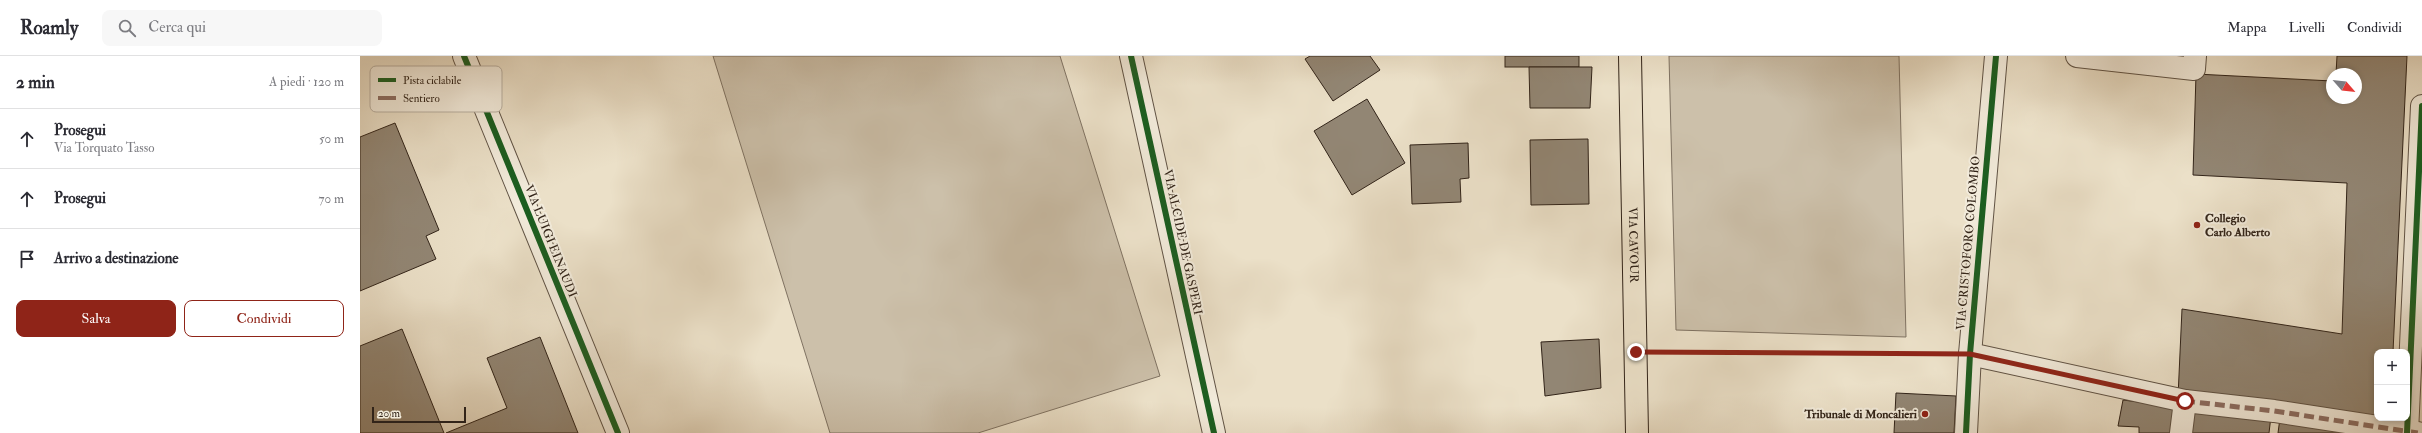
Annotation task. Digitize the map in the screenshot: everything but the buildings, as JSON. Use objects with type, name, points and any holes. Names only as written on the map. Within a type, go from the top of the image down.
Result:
[{"type":"main road","name":"VIA CAVOUR","points":[[1630,56],[1637,433]]},
{"type":"street","name":"VIA LUIGI EINAUDI","points":[[464,56],[468,66]]},
{"type":"street","name":"VIA ALCIDE DE GASPERI","points":[[1131,56],[1214,433]]},
{"type":"street","name":"VIA CRISTOFORO COLOMBO","points":[[1966,433],[1970,354],[1996,56]]},
{"type":"street","points":[[2077,56],[2195,62]]},
{"type":"street","points":[[1970,354],[2185,401],[2274,411],[2411,432],[2422,106]]},
{"type":"street","name":"VIA LUIGI EINAUDI","points":[[487,112],[618,433]]},
{"type":"street","points":[[2181,433],[2185,401]]},
{"type":"path","points":[[1636,352],[1970,354]]},
{"type":"shaded area","points":[[713,56],[1060,56],[1160,376],[978,433],[830,433]]},
{"type":"shaded area","points":[[1669,56],[1899,56],[1906,337],[1676,330]]},
{"type":"marked path","points":[[2185,401],[2274,411],[2418,433]]},
{"type":"cycle path","points":[[464,56],[468,66]]},
{"type":"cycle path","points":[[1131,56],[1214,433]]},
{"type":"cycle path","points":[[1966,433],[1970,354],[1996,56]]},
{"type":"cycle path","points":[[2407,433],[2422,106]]},
{"type":"cycle path","points":[[487,112],[618,433]]},
{"type":"place","name":"Collegio Carlo Alberto","points":[[2197,225]]},
{"type":"place","name":"Tribunale di Moncalieri","points":[[1925,414]]},
{"type":"route","points":[[1636,352],[1970,354],[2185,401]]}]
